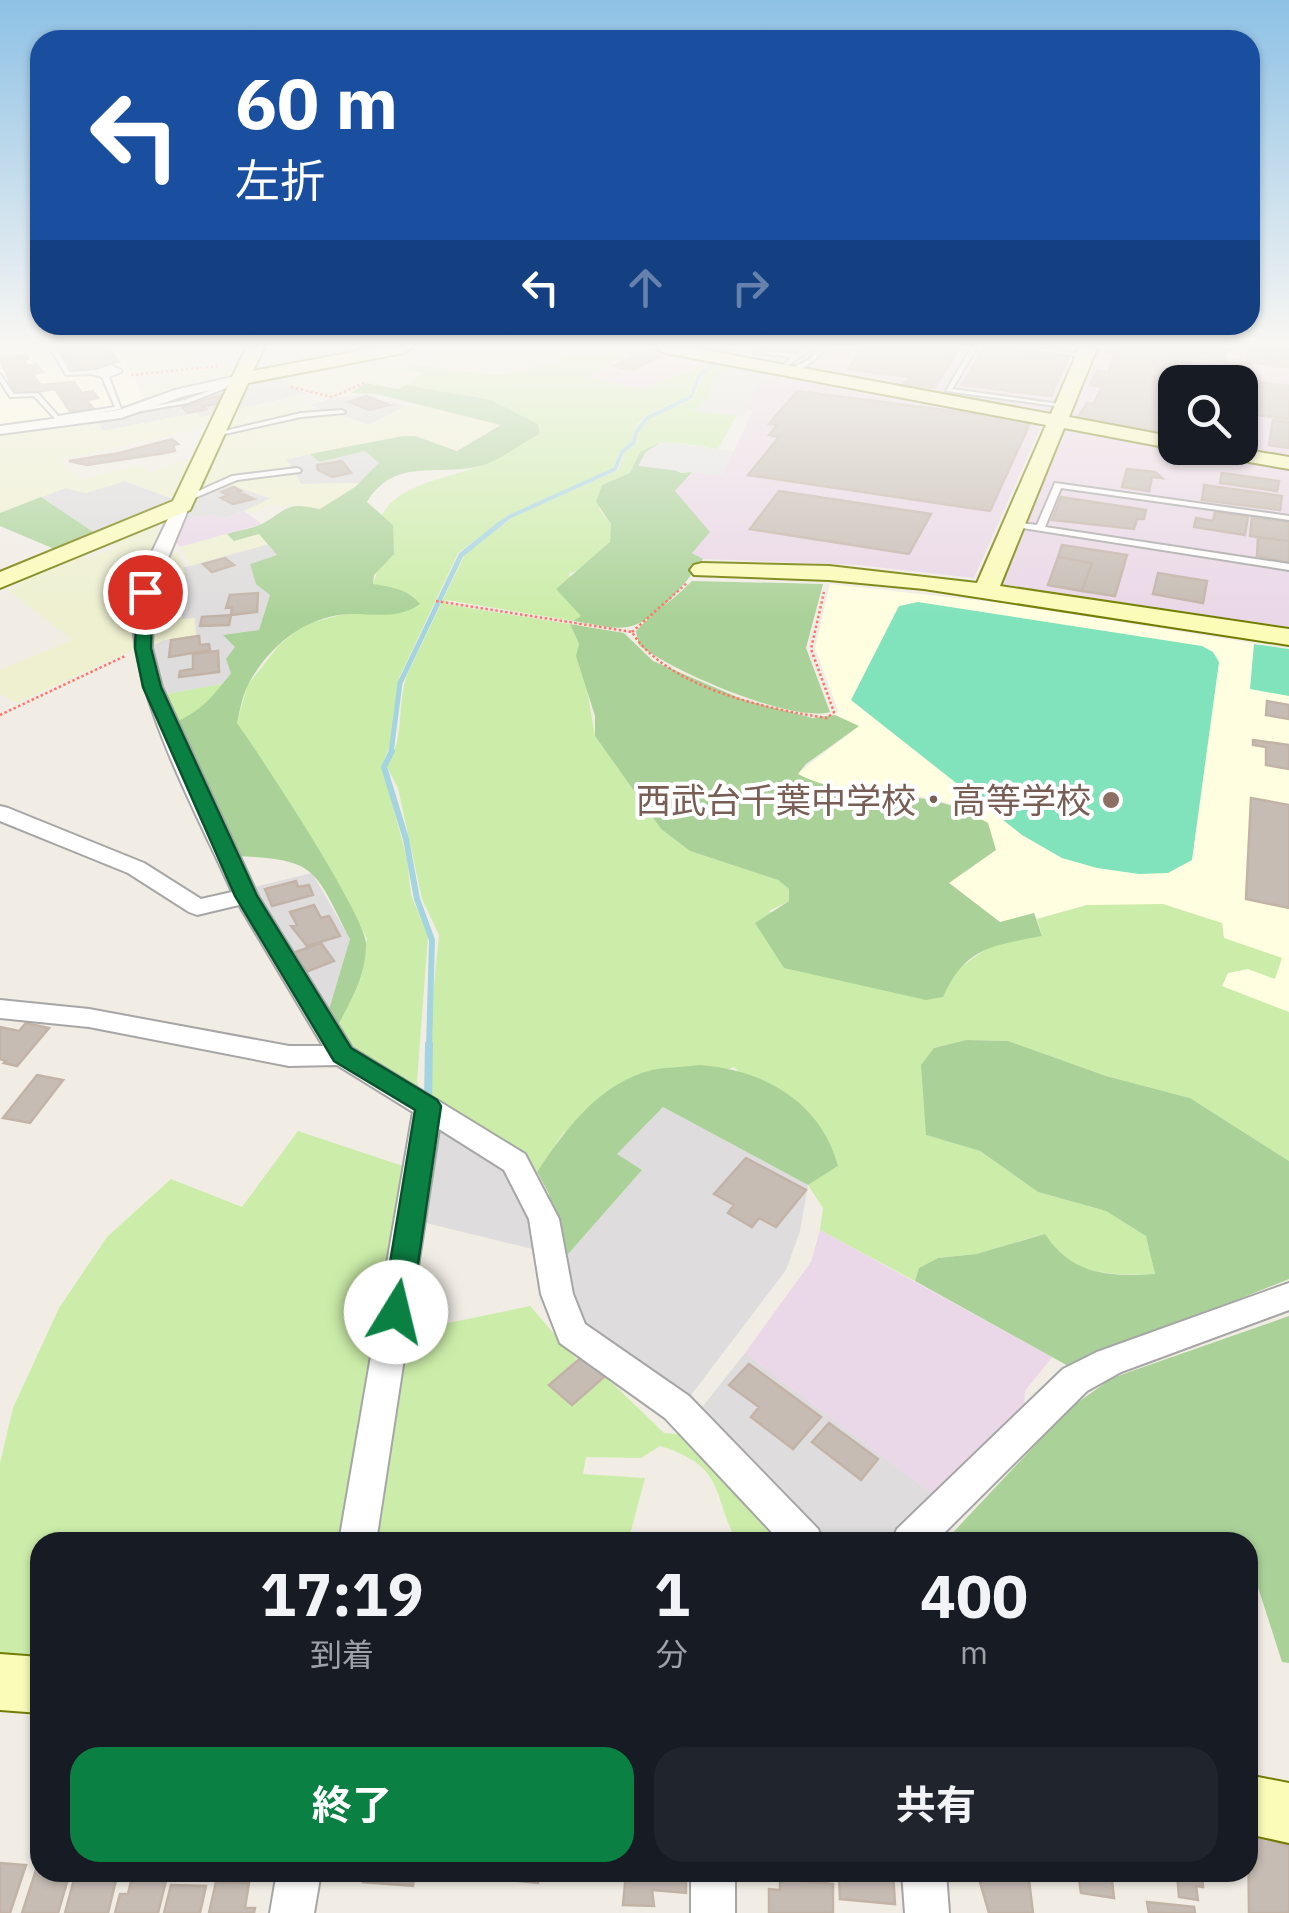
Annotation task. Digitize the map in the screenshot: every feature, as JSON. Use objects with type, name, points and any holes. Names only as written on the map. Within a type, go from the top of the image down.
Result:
[{"type":"street","points":[[214,437],[145,592],[143,648],[152,687],[246,896],[342,1054],[515,1162],[544,1219],[557,1294],[572,1333],[677,1407],[795,1532]]},
{"type":"street","points":[[986,590],[1050,437]]},
{"type":"street","points":[[1258,457],[1289,462]]},
{"type":"street","points":[[0,581],[184,502]]},
{"type":"street","points":[[702,570],[829,573],[986,590],[1289,637]]},
{"type":"street","points":[[0,813],[136,868],[197,908],[246,896]]},
{"type":"street","points":[[0,1010],[88,1018],[289,1056],[342,1054]]},
{"type":"street","points":[[359,1532],[428,1106]]},
{"type":"street","points":[[920,1532],[1075,1380],[1109,1362],[1289,1296]]},
{"type":"street","points":[[0,1682],[30,1684]]},
{"type":"street","points":[[292,1913],[297,1882]]},
{"type":"street","points":[[712,1882],[713,1913]]},
{"type":"street","points":[[925,1882],[927,1913]]},
{"type":"lane","points":[[184,502],[235,478],[297,470]]},
{"type":"lane","points":[[1040,528],[1058,485],[1289,518]]},
{"type":"lane","points":[[1013,524],[1289,567]]},
{"type":"path","points":[[632,632],[702,570]]},
{"type":"path","points":[[632,632],[635,644],[663,664],[776,710],[827,718],[834,712],[812,649],[829,573]]},
{"type":"path","points":[[436,601],[632,632]]},
{"type":"path","points":[[0,714],[143,648]]},
{"type":"shaded area","points":[[0,437],[161,437],[60,460],[80,480],[138,465],[150,472],[196,457],[176,500],[125,481],[86,493],[66,488],[0,513]]},
{"type":"shaded area","points":[[221,437],[397,437],[286,459],[293,470],[244,476],[198,492]]},
{"type":"shaded area","points":[[419,437],[481,437],[457,451]]},
{"type":"shaded area","points":[[740,437],[1036,437],[974,578],[858,565],[703,559],[692,553],[674,491],[692,472],[722,476]]},
{"type":"shaded area","points":[[1062,437],[1132,437],[1158,442],[1158,465],[1258,465],[1258,460],[1289,465],[1289,627],[1002,584]]},
{"type":"shaded area","points":[[1258,437],[1289,437],[1289,459],[1258,454]]},
{"type":"shaded area","points":[[661,442],[734,452],[722,476],[638,466],[645,453]]},
{"type":"shaded area","points":[[365,451],[379,463],[360,483],[301,484],[285,460],[310,454],[319,462]]},
{"type":"shaded area","points":[[294,471],[301,484],[360,483],[320,509],[270,504],[254,513],[244,511],[271,498],[225,483]]},
{"type":"shaded area","points":[[125,481],[176,500],[98,535],[41,497],[66,488],[86,493]]},
{"type":"shaded area","points":[[225,483],[272,499],[224,519],[211,515],[183,519],[193,498]]},
{"type":"shaded area","points":[[244,511],[262,524],[180,547],[174,540],[183,519],[211,515],[224,519]]},
{"type":"shaded area","points":[[149,523],[160,529],[146,536],[165,529],[137,648],[17,703],[0,694],[0,670],[72,640],[9,591],[20,586],[13,580],[76,554],[87,559],[117,547],[106,541]]},
{"type":"shaded area","points":[[227,534],[234,541],[259,534],[268,544],[190,566],[180,547]]},
{"type":"shaded area","points":[[268,544],[278,556],[270,595],[259,630],[235,647],[231,673],[222,684],[161,695],[148,648],[164,640],[196,634],[181,619],[186,580],[181,568]]},
{"type":"shaded area","points":[[166,553],[179,553],[185,573],[183,607],[151,609],[153,584]]},
{"type":"shaded area","name":"西武台千葉中学校・高等学校","points":[[830,584],[1001,603],[1289,649],[1289,1012],[1222,987],[1228,973],[1248,969],[1275,979],[1087,905],[1037,919],[1034,914],[1000,922],[948,882],[987,823],[961,806],[907,793],[827,789],[797,774],[859,726],[835,715],[838,710],[815,648]]},
{"type":"shaded area","points":[[182,610],[182,619],[195,618],[196,635],[164,640],[148,648],[151,612]]},
{"type":"shaded area","points":[[312,873],[350,939],[327,1016],[250,888]]},
{"type":"shaded area","points":[[663,1107],[808,1185],[800,1231],[786,1270],[685,1403],[629,1363],[583,1322],[568,1296],[562,1261],[642,1170],[616,1154]]},
{"type":"shaded area","points":[[435,1116],[510,1165],[541,1251],[422,1222]]},
{"type":"shaded area","points":[[820,1230],[1052,1357],[1025,1391],[1024,1411],[939,1499],[745,1353],[811,1262]]},
{"type":"shaded area","points":[[745,1353],[939,1499],[898,1532],[800,1532],[696,1415]]},
{"type":"green space","points":[[396,437],[419,437],[457,451],[480,437],[534,437],[484,465],[405,473],[379,487],[367,502],[393,525],[394,554],[374,575],[373,584],[405,592],[420,604],[396,614],[336,615],[291,635],[256,671],[244,694],[237,723],[288,799],[362,928],[366,944],[360,978],[335,1031],[327,1016],[350,939],[328,896],[310,872],[298,865],[235,856],[173,723],[206,702],[231,673],[226,659],[235,647],[223,635],[259,630],[270,595],[256,584],[250,564],[277,555],[259,534],[234,541],[227,534],[258,525],[291,507],[320,509],[355,487],[379,463],[365,451],[319,462],[310,454]]},
{"type":"green space","points":[[534,437],[633,437],[619,452],[613,468],[508,516],[458,553],[399,678],[391,743],[382,765],[407,859],[411,895],[428,936],[417,1081],[421,1095],[356,1055],[335,1031],[367,939],[345,894],[237,723],[247,686],[280,644],[306,624],[413,596],[373,584],[393,525],[382,515],[390,504],[428,482],[485,464]]},
{"type":"green space","points":[[638,437],[725,437],[718,449],[678,443],[656,445],[638,459],[630,473],[602,485],[599,509],[611,524],[610,542],[587,566],[569,574],[582,617],[573,621],[447,600],[445,604],[570,624],[579,644],[595,736],[661,829],[690,851],[778,880],[789,889],[789,901],[769,911],[954,972],[993,944],[1042,935],[1037,919],[1087,905],[1163,904],[1222,923],[1224,938],[1282,958],[1275,979],[1248,969],[1228,973],[1222,986],[1289,1012],[1289,1161],[1190,1098],[1106,1076],[1008,1041],[966,1040],[934,1048],[926,1135],[980,1151],[1038,1192],[1106,1211],[1147,1236],[1155,1275],[1107,1273],[1079,1266],[1044,1234],[976,1254],[938,1258],[919,1268],[915,1281],[820,1230],[823,1208],[808,1185],[838,1166],[734,1067],[564,1132],[537,1172],[521,1150],[432,1099],[431,1015],[439,935],[422,899],[398,788],[386,765],[399,733],[407,675],[465,554],[513,517],[618,470],[624,453]]},
{"type":"green space","points":[[661,442],[645,453],[681,473],[692,472],[675,491],[710,532],[692,553],[703,559],[670,599],[639,623],[615,628],[573,621],[581,616],[556,589],[610,542],[611,524],[596,502],[602,485],[630,473],[640,452]]},
{"type":"green space","points":[[41,497],[98,535],[59,551],[0,526],[0,513]]},
{"type":"green space","points":[[692,581],[823,584],[806,648],[830,712],[788,710],[732,692],[677,668],[639,645],[636,631]]},
{"type":"green space","points":[[918,602],[1202,646],[1213,652],[1219,662],[1192,860],[1168,873],[1139,874],[1062,858],[1022,835],[851,700],[899,606]]},
{"type":"green space","points":[[570,624],[624,633],[653,661],[744,700],[813,718],[835,715],[859,726],[798,774],[845,790],[939,802],[988,823],[996,850],[949,883],[1000,922],[1034,913],[1042,936],[982,951],[961,967],[943,997],[926,1000],[784,968],[755,923],[789,901],[789,889],[778,880],[690,851],[661,829],[595,736],[595,716],[576,656],[579,644]]},
{"type":"green space","points":[[1254,644],[1289,649],[1289,696],[1250,689]]},
{"type":"green space","points":[[222,684],[201,708],[173,723],[161,695]]},
{"type":"green space","points":[[966,1040],[1008,1041],[1106,1076],[1190,1098],[1289,1161],[1289,1279],[1070,1367],[915,1281],[919,1268],[938,1258],[976,1254],[1045,1234],[1067,1258],[1093,1270],[1122,1275],[1155,1274],[1146,1236],[1106,1211],[1038,1192],[980,1151],[926,1135],[921,1065],[934,1048]]},
{"type":"green space","points":[[699,1065],[745,1073],[786,1093],[818,1123],[838,1166],[808,1185],[663,1107],[617,1154],[642,1170],[562,1261],[549,1194],[537,1172],[548,1156],[585,1110],[616,1086],[652,1070]]},
{"type":"green space","points":[[298,1131],[415,1170],[353,1532],[30,1532],[30,1661],[0,1658],[0,1463],[13,1408],[59,1308],[107,1237],[171,1179],[242,1207]]},
{"type":"green space","points":[[530,1306],[578,1361],[550,1386],[572,1405],[605,1376],[664,1433],[689,1435],[771,1532],[732,1532],[707,1473],[697,1463],[660,1446],[641,1458],[586,1457],[583,1474],[645,1478],[631,1532],[369,1532],[409,1331]]},
{"type":"green space","points":[[1289,1316],[1289,1663],[1282,1662],[1258,1587],[1258,1532],[953,1532],[1070,1408],[1112,1378]]},
{"type":"building","points":[[779,437],[1024,437],[990,511],[748,475]]},
{"type":"building","points":[[1270,437],[1289,437],[1289,448],[1269,445]]},
{"type":"building","points":[[172,439],[178,444],[173,445],[175,451],[87,465],[69,461],[119,453]]},
{"type":"building","points":[[342,461],[351,473],[332,477],[318,470],[317,465]]},
{"type":"building","points":[[1127,469],[1155,472],[1162,478],[1152,477],[1149,491],[1122,487]]},
{"type":"building","points":[[1222,473],[1279,481],[1277,491],[1220,483]]},
{"type":"building","points":[[1204,485],[1282,496],[1280,510],[1202,500]]},
{"type":"building","points":[[234,487],[254,499],[233,504],[221,498],[229,495],[222,492]]},
{"type":"building","points":[[779,491],[931,514],[909,554],[750,529]]},
{"type":"building","points":[[1061,497],[1146,510],[1144,519],[1137,519],[1134,529],[1052,520]]},
{"type":"building","points":[[1215,512],[1248,516],[1245,535],[1194,527],[1196,518],[1213,521]]},
{"type":"building","points":[[1252,517],[1289,522],[1289,541],[1250,536]]},
{"type":"building","points":[[1258,537],[1289,541],[1289,563],[1257,556]]},
{"type":"building","points":[[1062,545],[1127,555],[1115,596],[1082,591],[1092,563],[1058,557]]},
{"type":"building","points":[[1058,557],[1092,563],[1082,591],[1048,585]]},
{"type":"building","points":[[225,558],[234,565],[212,572],[203,564]]},
{"type":"building","points":[[1158,573],[1207,581],[1203,603],[1153,594]]},
{"type":"building","points":[[258,593],[257,612],[231,615],[232,607],[226,608],[230,595]]},
{"type":"building","points":[[231,615],[229,625],[200,626],[202,617]]},
{"type":"building","points":[[199,636],[200,645],[209,644],[210,650],[169,657],[171,640]]},
{"type":"building","points":[[218,651],[219,672],[179,677],[180,671],[193,669],[193,654]]},
{"type":"building","points":[[1267,701],[1289,705],[1289,719],[1266,715]]},
{"type":"building","points":[[1253,740],[1289,745],[1289,769],[1266,765],[1266,747],[1253,745]]},
{"type":"building","points":[[1251,798],[1289,805],[1289,908],[1246,899]]},
{"type":"building","points":[[296,881],[298,887],[309,885],[313,895],[272,906],[265,889]]},
{"type":"building","points":[[314,905],[321,918],[329,916],[340,936],[307,946],[291,926],[297,925],[290,912]]},
{"type":"building","points":[[321,943],[334,961],[306,972],[293,953]]},
{"type":"building","points":[[26,1023],[49,1028],[17,1066],[4,1063],[0,1059],[0,1027],[19,1031]]},
{"type":"building","points":[[37,1075],[63,1080],[30,1123],[3,1118]]},
{"type":"building","points":[[746,1158],[806,1190],[776,1227],[759,1218],[752,1227],[728,1213],[734,1205],[714,1194]]},
{"type":"building","points":[[582,1357],[605,1376],[572,1405],[549,1385]]},
{"type":"building","points":[[749,1364],[821,1417],[793,1449],[751,1417],[759,1407],[729,1385]]},
{"type":"building","points":[[829,1423],[878,1459],[861,1480],[812,1442]]},
{"type":"building","points":[[1258,1836],[1289,1846],[1289,1913],[1249,1913],[1249,1882],[1258,1882]]},
{"type":"building","points":[[0,1863],[26,1865],[10,1913],[0,1913]]},
{"type":"building","points":[[32,1882],[67,1882],[58,1913],[22,1913]]},
{"type":"building","points":[[73,1882],[116,1882],[108,1913],[65,1913]]},
{"type":"building","points":[[131,1882],[166,1882],[158,1913],[115,1913],[120,1894],[128,1894]]},
{"type":"building","points":[[216,1882],[249,1883],[245,1908],[255,1908],[254,1913],[209,1913]]},
{"type":"building","points":[[363,1882],[414,1882],[413,1886]]},
{"type":"building","points":[[625,1882],[686,1882],[686,1893],[652,1890],[654,1906],[623,1905]]},
{"type":"building","points":[[780,1882],[833,1884],[833,1913],[769,1913],[769,1889],[780,1890]]},
{"type":"building","points":[[839,1882],[894,1882],[895,1904],[840,1899]]},
{"type":"building","points":[[980,1882],[1029,1882],[1033,1913],[989,1913]]},
{"type":"building","points":[[1079,1882],[1112,1882],[1114,1898],[1081,1893]]},
{"type":"building","points":[[1178,1882],[1203,1882],[1203,1887],[1196,1886],[1198,1900],[1179,1897]]},
{"type":"building","points":[[171,1885],[206,1886],[200,1913],[164,1913]]},
{"type":"building","points":[[1147,1902],[1194,1907],[1195,1913],[1149,1913]]},
{"type":"waterway","points":[[498,526],[509,517],[615,469],[622,452],[635,437]]},
{"type":"waterway","points":[[391,753],[400,683],[461,555],[501,523]]},
{"type":"waterway","points":[[391,753],[384,767],[406,839],[417,899],[432,940],[429,1047]]},
{"type":"waterway","points":[[428,1102],[429,1044]]},
{"type":"place","name":"西武台千葉中学校・高等学校","points":[[1111,800]]},
{"type":"route","points":[[145,592],[143,648],[152,687],[246,896],[342,1054],[428,1106],[396,1312]]}]
